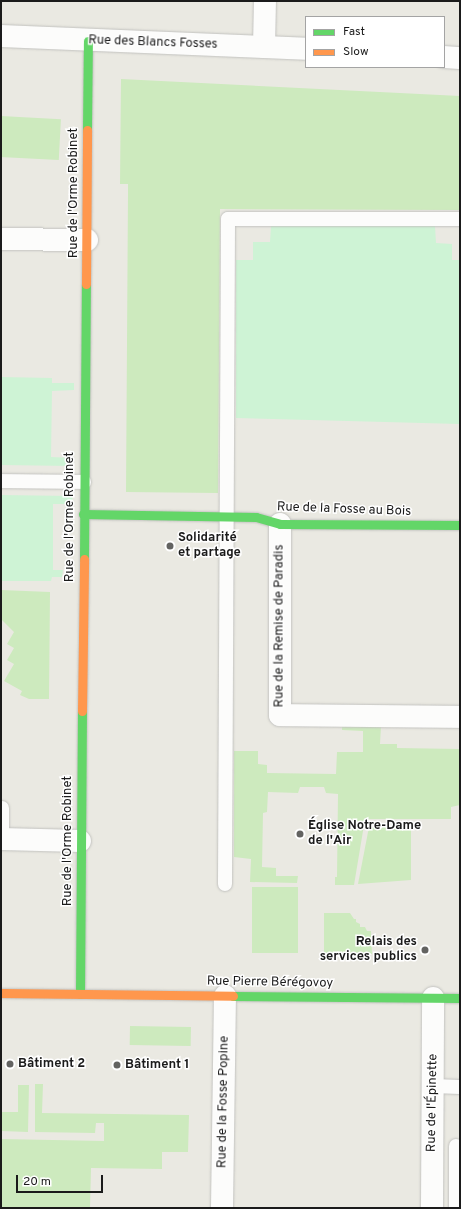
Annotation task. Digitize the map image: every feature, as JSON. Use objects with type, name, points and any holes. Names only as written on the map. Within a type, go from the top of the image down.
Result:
[{"type":"street","points":[[264,47],[265,1]]},
{"type":"street","name":"Rue des Blancs Fosses","points":[[1,36],[88,41],[305,49]]},
{"type":"street","name":"Rue de l'Orme Robinet","points":[[80,994],[80,841],[88,41]]},
{"type":"street","points":[[445,57],[460,58]]},
{"type":"street","points":[[1,239],[87,240]]},
{"type":"street","name":"Rue de la Fosse au Bois","points":[[83,514],[256,517],[280,524],[460,525]]},
{"type":"street","name":"Rue de la Remise de Paradis","points":[[280,524],[280,715],[460,717]]},
{"type":"street","points":[[2,840],[80,841]]},
{"type":"street","name":"Rue Pierre Bérégovoy","points":[[1,993],[460,998]]},
{"type":"street","name":"Rue de la Fosse Popine","points":[[222,1208],[226,996]]},
{"type":"street","name":"Rue de l'Épinette","points":[[432,1208],[433,998]]},
{"type":"lane","points":[[226,884],[228,219],[460,219]]},
{"type":"lane","points":[[1,481],[84,482]]},
{"type":"lane","points":[[2,808],[2,840]]},
{"type":"lane","points":[[433,1086],[460,1087]]},
{"type":"lane","points":[[456,1146],[456,1208]]},
{"type":"green space","points":[[121,79],[460,96],[460,210],[220,209],[218,493],[126,492],[128,184],[120,184]]},
{"type":"green space","points":[[1,116],[61,119],[59,160],[1,157]]},
{"type":"green space","points":[[271,226],[435,226],[436,243],[452,244],[452,260],[460,260],[460,424],[236,418],[236,260],[253,260],[253,242],[270,242]]},
{"type":"green space","points":[[1,377],[52,378],[52,383],[74,383],[74,390],[52,391],[51,457],[73,458],[73,466],[1,465]]},
{"type":"green space","points":[[1,495],[72,496],[73,504],[53,504],[53,570],[63,570],[62,577],[52,577],[51,581],[1,581]]},
{"type":"green space","points":[[1,590],[50,592],[49,699],[29,699],[20,695],[22,691],[4,681],[14,664],[7,660],[14,648],[7,644],[14,632],[1,619]]},
{"type":"green space","points":[[342,726],[381,726],[380,744],[397,744],[397,748],[460,749],[460,805],[451,807],[451,819],[365,819],[354,885],[335,885],[335,877],[337,877],[338,794],[326,793],[324,787],[300,787],[298,793],[268,792],[267,812],[263,813],[262,867],[276,868],[276,876],[298,876],[297,883],[250,882],[251,859],[234,857],[234,751],[258,751],[258,764],[267,765],[267,773],[336,774],[337,752],[363,752],[363,731],[342,730]]},
{"type":"green space","points":[[369,827],[411,827],[411,880],[358,884]]},
{"type":"green space","points":[[252,887],[298,887],[298,953],[252,953]]},
{"type":"green space","points":[[324,913],[350,913],[354,919],[356,919],[356,922],[360,924],[360,927],[365,927],[367,931],[371,931],[372,954],[324,953]]},
{"type":"green space","points":[[130,1026],[191,1027],[191,1046],[130,1045]]},
{"type":"green space","points":[[35,1084],[43,1084],[42,1113],[189,1115],[188,1152],[162,1152],[162,1169],[91,1168],[90,1208],[1,1208],[1,1139],[104,1141],[104,1123],[96,1123],[95,1133],[35,1132]]},
{"type":"green space","points":[[18,1085],[29,1085],[28,1132],[1,1131],[1,1112],[18,1112]]},
{"type":"traffic: fast","points":[[87,130],[88,41]]},
{"type":"traffic: fast","points":[[84,559],[86,284]]},
{"type":"traffic: fast","points":[[83,514],[256,517],[280,524],[460,525]]},
{"type":"traffic: fast","points":[[80,994],[82,711]]},
{"type":"traffic: fast","points":[[233,996],[460,998]]},
{"type":"traffic: slow","points":[[86,284],[87,130]]},
{"type":"traffic: slow","points":[[82,711],[84,559]]},
{"type":"traffic: slow","points":[[1,993],[233,996]]},
{"type":"place","name":"Solidarité et partage","points":[[170,546]]},
{"type":"place","name":"Église Notre-Dame de l'Air","points":[[300,834]]},
{"type":"place","name":"Relais des services publics","points":[[425,950]]},
{"type":"place","name":"Bâtiment 2","points":[[10,1064]]},
{"type":"place","name":"Bâtiment 1","points":[[117,1065]]}]
